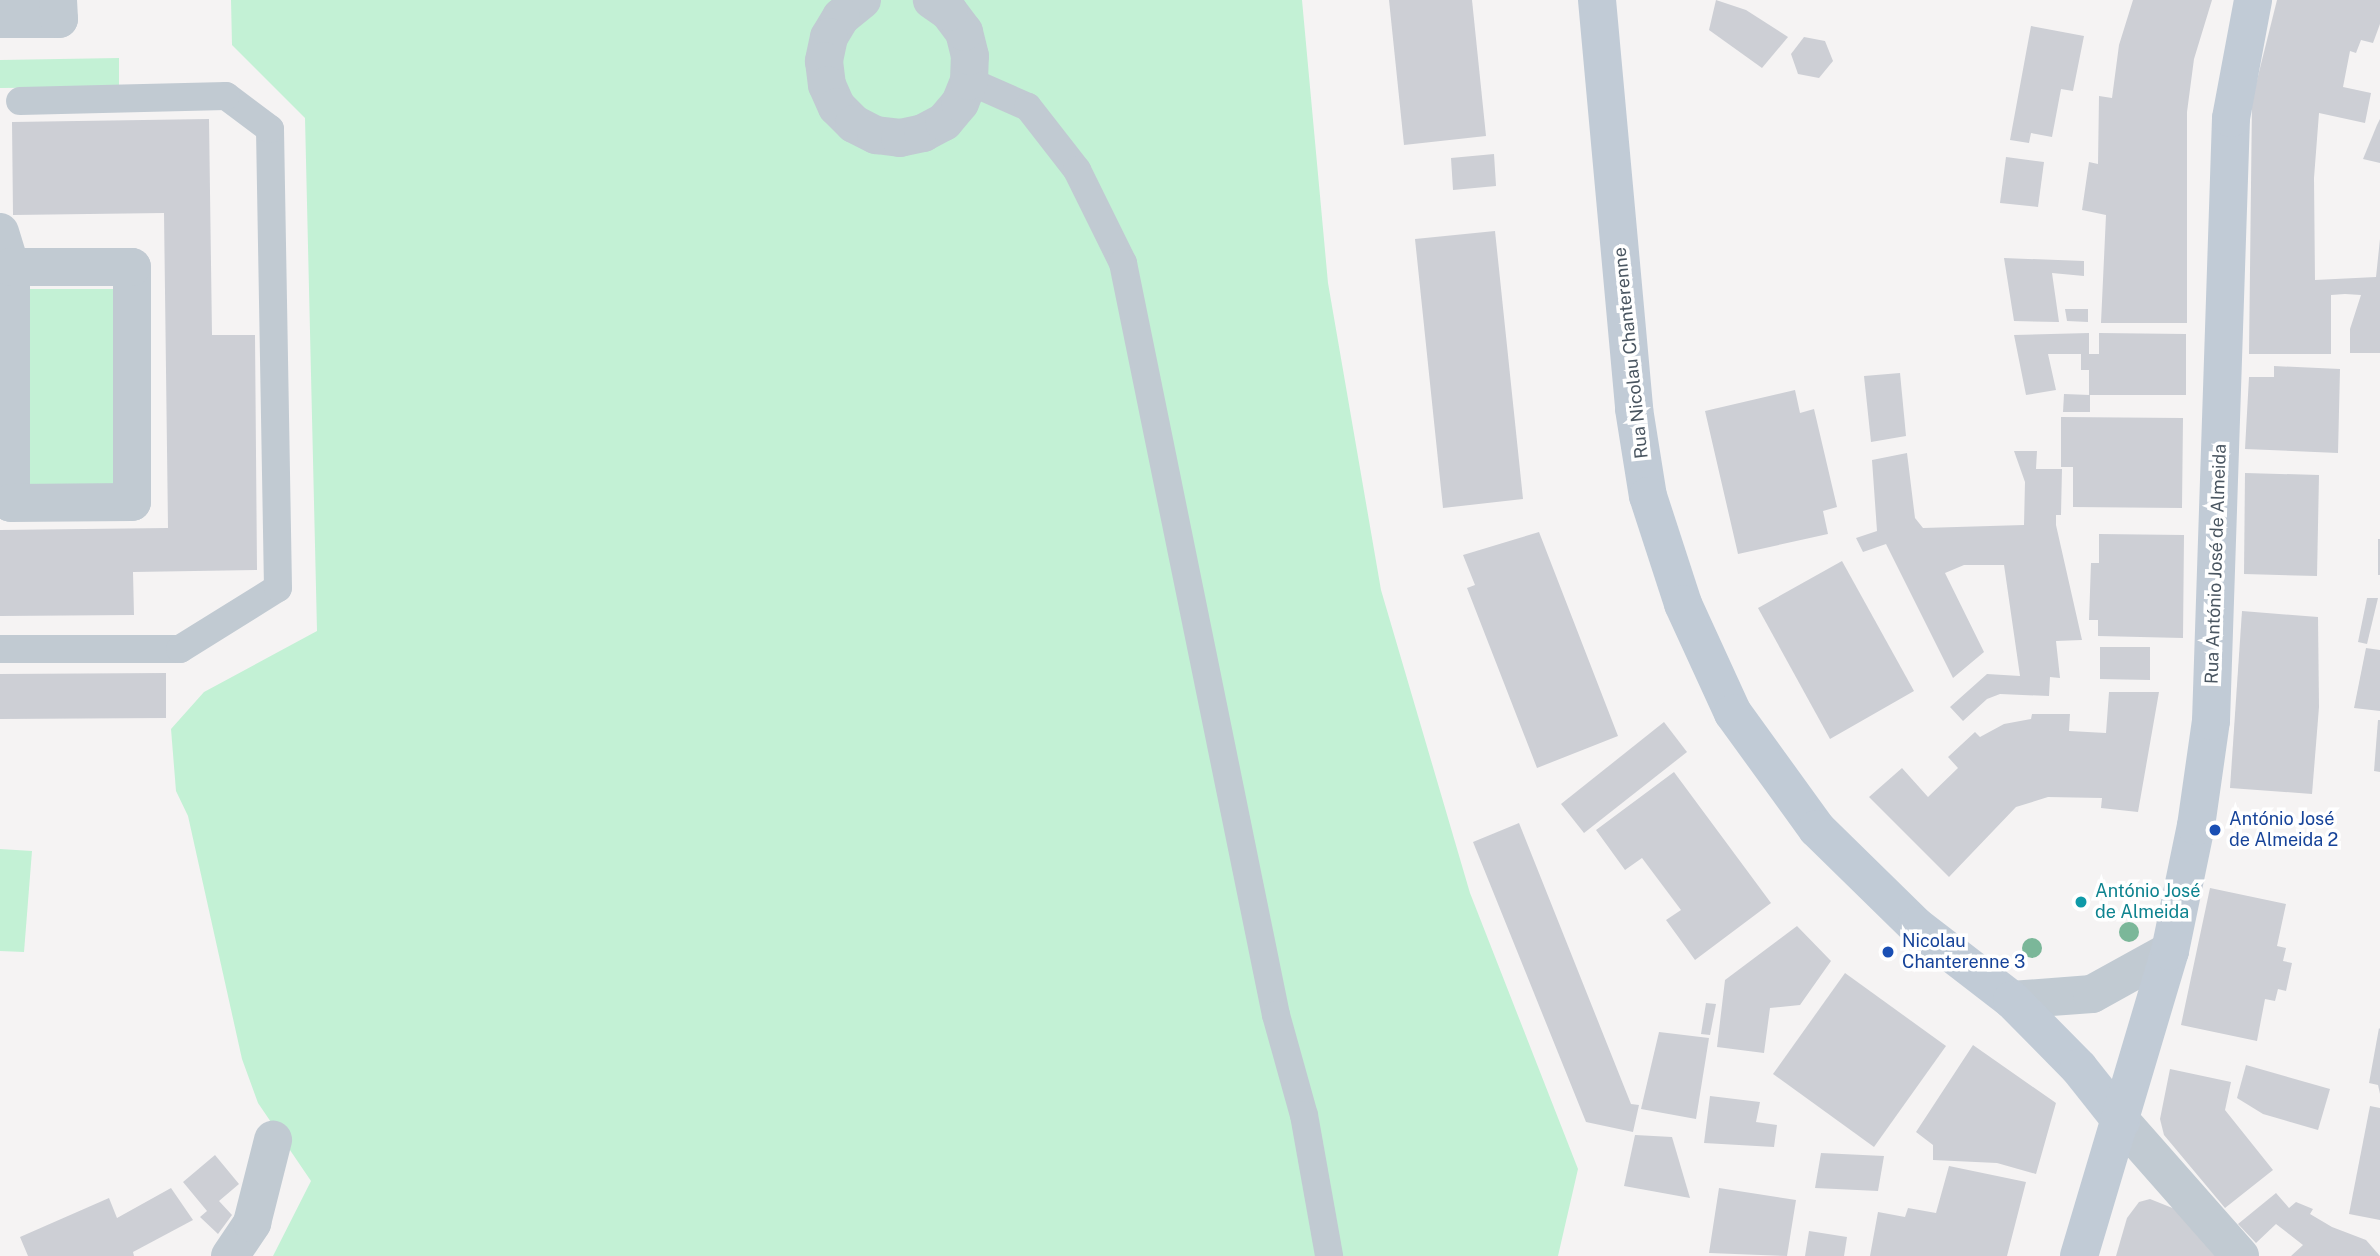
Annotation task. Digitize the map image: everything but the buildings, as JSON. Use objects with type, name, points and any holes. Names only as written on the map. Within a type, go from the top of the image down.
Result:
[{"type":"street","points":[[0,19],[59,19],[58,0]]},
{"type":"street","points":[[860,0],[841,17],[829,37],[824,61],[827,85],[837,107],[854,124],[876,135],[900,138],[923,133],[944,122],[960,103],[969,81],[964,32],[942,4]]},
{"type":"street","name":"Rua Nicolau Chanterenne","points":[[1597,0],[1634,409],[1648,496],[1683,604],[1733,713],[1818,829],[1916,926],[2012,1000],[2078,1068],[2121,1121]]},
{"type":"street","name":"Rua António José de Almeida","points":[[2079,1256],[2171,951],[2211,722],[2231,118],[2253,0]]},
{"type":"street","points":[[5,249],[132,267],[132,502],[11,503],[5,249]]},
{"type":"street","points":[[2012,1000],[2092,995],[2171,951]]},
{"type":"street","points":[[2121,1121],[2240,1256]]},
{"type":"street","points":[[230,1256],[252,1223],[273,1140]]},
{"type":"lane","points":[[969,81],[1028,107],[1077,170],[1123,262],[1276,1015],[1304,1115],[1329,1256]]},
{"type":"lane","points":[[0,649],[180,649],[278,588],[270,129],[226,96],[20,101]]},
{"type":"green space","points":[[231,0],[1302,0],[1328,283],[1381,590],[1470,893],[1578,1169],[1558,1256],[273,1256],[311,1181],[258,1103],[242,1059],[188,816],[176,791],[171,729],[204,692],[317,631],[305,118],[232,45]]},
{"type":"green space","points":[[119,58],[119,87],[0,88],[0,60]]},
{"type":"green space","points":[[21,289],[120,289],[120,486],[21,486]]},
{"type":"green space","points":[[0,849],[32,851],[24,952],[0,951]]},
{"type":"place","name":"António José de Almeida 2","points":[[2215,830]]},
{"type":"place","name":"António José de Almeida","points":[[2081,902]]},
{"type":"place","name":"Nicolau Chanterenne 3","points":[[1888,952]]}]
